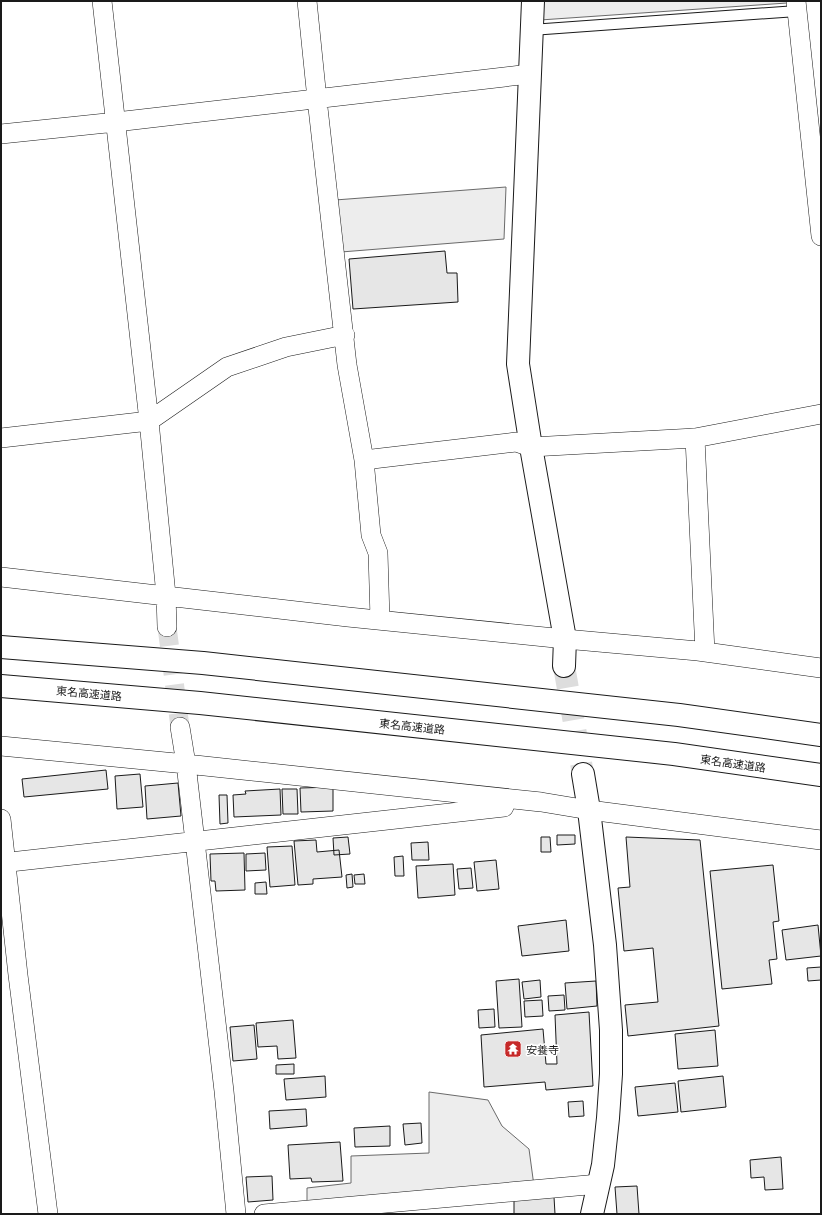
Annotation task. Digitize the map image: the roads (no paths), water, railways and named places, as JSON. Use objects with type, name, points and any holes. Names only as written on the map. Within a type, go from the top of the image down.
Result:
[{"type":"main road","points":[[533,1],[518,364],[565,639],[564,666]]},
{"type":"main road","points":[[1,647],[211,663],[679,715],[821,735]]},
{"type":"main road","name":"東名高速道路","points":[[1,686],[200,703],[650,752],[821,775]]},
{"type":"main road","points":[[583,774],[589,810],[605,945],[611,1074],[603,1165],[592,1214]]},
{"type":"street","points":[[102,1],[149,421],[166,595],[167,627]]},
{"type":"street","points":[[307,1],[345,335],[347,365],[364,460],[371,536],[378,553],[380,619]]},
{"type":"street","points":[[797,6],[820,226]]},
{"type":"street","points":[[1,134],[530,74]]},
{"type":"street","points":[[1,438],[149,421],[227,367],[286,347],[345,335]]},
{"type":"street","points":[[364,460],[516,442],[531,447],[695,438],[821,414]]},
{"type":"street","points":[[695,438],[705,652]]},
{"type":"street","points":[[1,578],[166,595],[348,617],[705,652],[821,668]]},
{"type":"street","points":[[180,727],[186,764],[224,1091],[236,1214]]},
{"type":"street","points":[[1,746],[541,802],[589,810],[821,840]]},
{"type":"street","points":[[3,863],[541,802]]},
{"type":"street","points":[[1,819],[3,863],[48,1214]]},
{"type":"street","points":[[264,1214],[599,1184]]},
{"type":"lane","points":[[531,30],[797,6]]},
{"type":"tunnel","points":[[167,627],[180,727]]},
{"type":"tunnel","points":[[564,666],[583,774]]},
{"type":"place","name":"安養寺","points":[[513,1049]]}]
